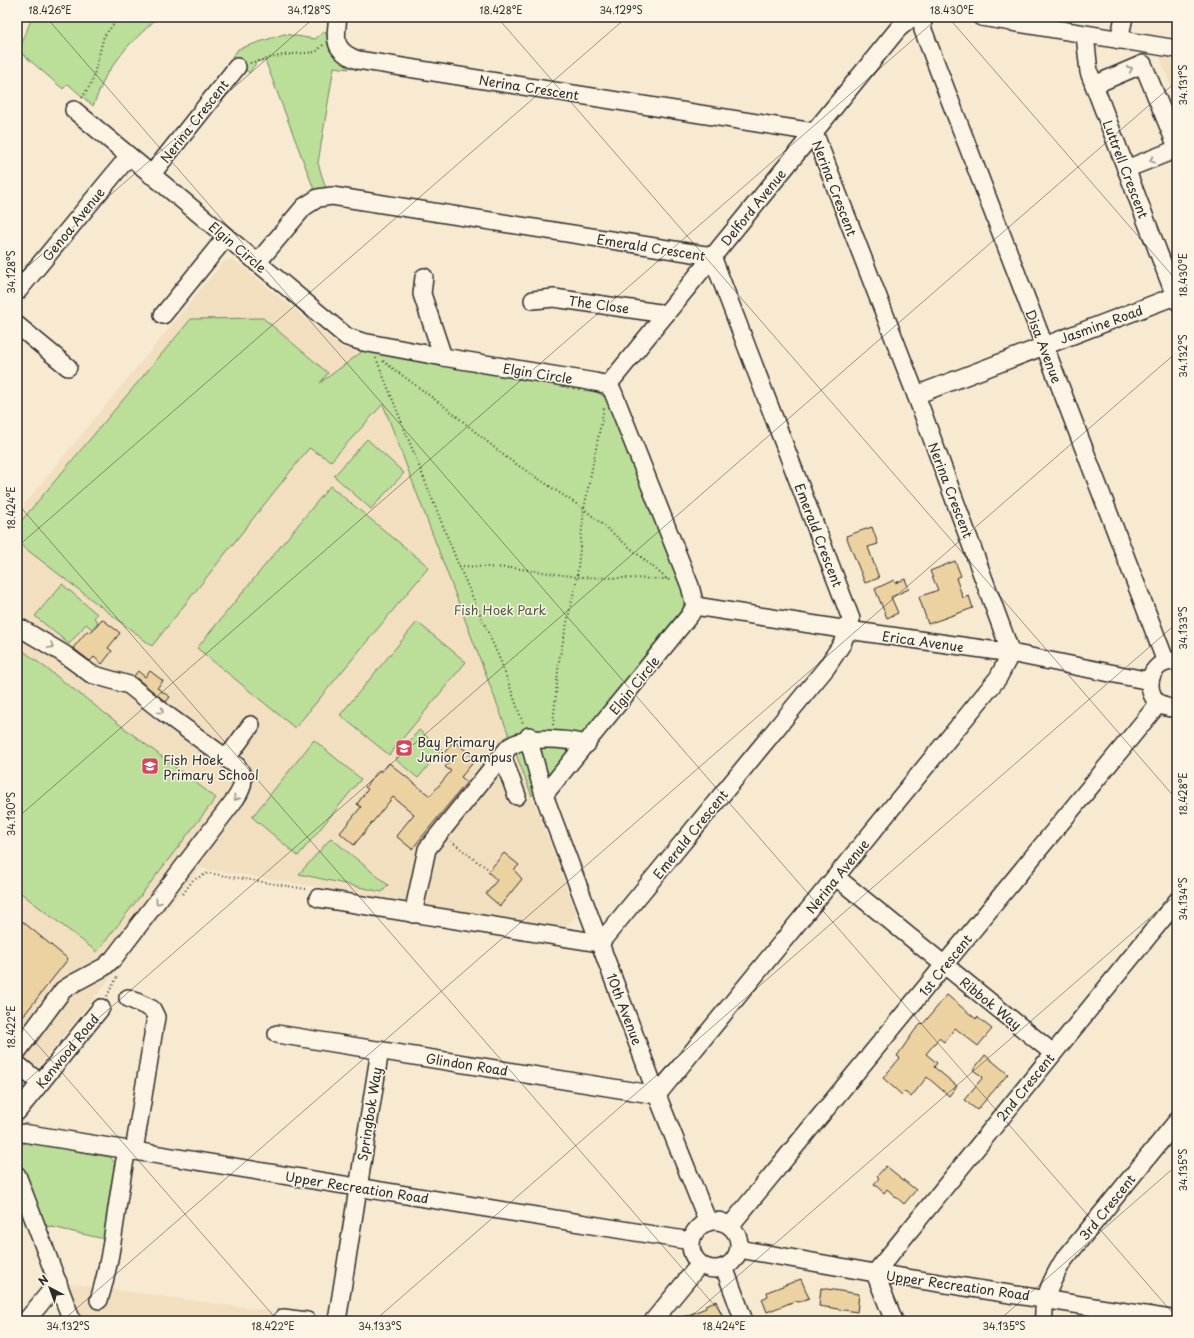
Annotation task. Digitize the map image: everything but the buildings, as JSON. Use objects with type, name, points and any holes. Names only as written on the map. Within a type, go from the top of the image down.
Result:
[{"type":"street","points":[[335,36],[338,17]]},
{"type":"street","points":[[981,17],[1008,19],[1085,35],[1177,49]]},
{"type":"street","points":[[1119,40],[1124,17]]},
{"type":"street","name":"Delford Avenue","points":[[608,385],[814,132],[913,20]]},
{"type":"street","name":"Disa Avenue","points":[[913,20],[1171,662]]},
{"type":"street","name":"Luttrell Crescent","points":[[1085,35],[1087,61],[1094,85],[1176,299]]},
{"type":"street","name":"Nerina Crescent","points":[[335,36],[340,50],[346,56],[358,60],[814,132],[916,395],[1011,653]]},
{"type":"street","points":[[1094,85],[1142,64],[1177,148],[1126,169]]},
{"type":"street","name":"Nerina Crescent","points":[[152,175],[237,67]]},
{"type":"street","name":"Elgin Circle","points":[[74,110],[347,337],[363,342],[443,357],[608,385]]},
{"type":"street","name":"Genoa Avenue","points":[[17,292],[129,156]]},
{"type":"street","name":"Emerald Crescent","points":[[257,263],[304,207],[318,198],[332,196],[712,256],[851,619],[848,630],[837,654],[600,944]]},
{"type":"street","points":[[163,315],[226,237]]},
{"type":"street","points":[[424,277],[422,294],[443,357]]},
{"type":"street","name":"The Close","points":[[532,300],[554,298],[666,314]]},
{"type":"street","name":"Jasmine Road","points":[[916,395],[1044,345],[1176,299]]},
{"type":"street","points":[[17,325],[68,367]]},
{"type":"street","points":[[608,385],[616,398],[690,586],[695,606]]},
{"type":"street","name":"Elgin Circle","points":[[544,795],[690,616],[695,606]]},
{"type":"street","name":"Erica Avenue","points":[[695,606],[848,630],[1011,653],[1150,681]]},
{"type":"street","points":[[17,626],[64,654],[91,674],[129,685],[163,712],[238,766],[243,777],[242,788],[236,798],[112,959],[104,967],[63,990],[17,1052]]},
{"type":"street","name":"Nerina Avenue","points":[[657,1095],[998,678],[1011,653]]},
{"type":"street","points":[[1171,662],[1155,669],[1150,681],[1151,693],[1159,703],[1169,708],[1177,708]]},
{"type":"street","name":"1st Crescent","points":[[730,1226],[1159,703]]},
{"type":"street","points":[[227,758],[251,725]]},
{"type":"street","points":[[413,914],[425,853],[440,831],[502,755],[514,743],[529,739],[567,739],[587,744]]},
{"type":"street","name":"10th Avenue","points":[[529,739],[544,795],[657,1095],[708,1222]]},
{"type":"street","points":[[502,755],[518,796]]},
{"type":"street","name":"Ribbok Way","points":[[836,877],[1053,1053]]},
{"type":"street","points":[[318,898],[600,944]]},
{"type":"street","name":"2nd Crescent","points":[[875,1273],[1177,902]]},
{"type":"street","points":[[99,1300],[104,1285],[156,1017],[152,1009],[128,998]]},
{"type":"street","name":"Kenwood Road","points":[[17,1112],[101,1008]]},
{"type":"street","name":"Glindon Road","points":[[277,1034],[657,1095]]},
{"type":"street","name":"Springbok Way","points":[[337,1321],[357,1187],[380,1050]]},
{"type":"street","points":[[17,1064],[40,1083]]},
{"type":"street","points":[[17,1115],[23,1126],[20,1140]]},
{"type":"street","name":"3rd Crescent","points":[[1044,1321],[1043,1313],[1051,1282],[1063,1261],[1177,1121]]},
{"type":"street","name":"Upper Recreation Road","points":[[20,1140],[130,1150],[691,1241]]},
{"type":"street","points":[[17,1175],[72,1321]]},
{"type":"street","points":[[716,1220],[730,1226],[738,1236],[739,1249],[734,1260],[724,1267],[716,1269],[708,1268],[700,1264],[692,1251],[691,1241],[697,1229],[708,1222],[716,1220]]},
{"type":"street","name":"Upper Recreation Road","points":[[739,1249],[875,1273],[1046,1298],[1131,1317],[1177,1320]]},
{"type":"street","points":[[654,1321],[700,1264]]},
{"type":"street","points":[[724,1267],[744,1321]]},
{"type":"street","points":[[875,1273],[894,1321]]},
{"type":"street","points":[[26,1321],[58,1282]]},
{"type":"street","points":[[283,1319],[307,1321]]},
{"type":"path","points":[[74,110],[92,82],[104,36],[114,24],[115,17]]},
{"type":"path","points":[[237,67],[269,57],[316,52],[335,36]]},
{"type":"path","points":[[529,739],[501,662],[459,566],[374,355],[449,410],[507,458],[584,509],[667,579]]},
{"type":"path","points":[[552,727],[559,660],[577,577],[584,509],[608,385]]},
{"type":"path","points":[[459,566],[514,568],[577,577],[667,579],[690,586]]},
{"type":"path","points":[[440,831],[474,860],[490,870]]},
{"type":"path","points":[[179,898],[194,880],[208,872],[313,890],[318,898]]},
{"type":"path","points":[[101,1008],[114,981],[122,969]]},
{"type":"shaded area","points":[[1160,57],[1177,60],[1177,103]]},
{"type":"shaded area","name":"Fish Hoek Primary School","points":[[233,259],[342,348],[363,351],[577,915],[565,927],[200,868],[17,1093],[17,513],[224,261]]},
{"type":"shaded area","points":[[58,1282],[270,1311],[283,1318],[283,1321],[72,1321]]},
{"type":"green space","points":[[32,17],[158,17],[127,47],[106,75],[93,106],[68,84],[63,89],[19,51]]},
{"type":"green space","points":[[325,31],[332,50],[349,69],[334,67],[318,163],[326,189],[315,192],[265,60],[257,62],[249,73],[232,58],[238,49],[284,34],[315,39]]},
{"type":"green space","name":"Fish Hoek Park","points":[[263,318],[328,373],[320,383],[363,351],[597,392],[608,399],[685,592],[683,608],[532,796],[383,404],[331,461],[309,448],[152,646],[17,542],[17,526],[191,319]]},
{"type":"green space","points":[[367,439],[404,473],[371,509],[334,476]]},
{"type":"green space","points":[[330,486],[429,567],[295,728],[197,648]]},
{"type":"green space","points":[[62,584],[97,614],[94,618],[98,622],[92,629],[86,624],[69,644],[35,616]]},
{"type":"green space","points":[[417,622],[466,662],[389,755],[340,715]]},
{"type":"green space","points":[[17,646],[216,798],[97,952],[17,890]]},
{"type":"green space","points":[[419,730],[442,749],[418,778],[395,759]]},
{"type":"green space","points":[[314,740],[361,779],[298,856],[252,817]]},
{"type":"green space","points":[[331,838],[388,885],[382,892],[299,874]]},
{"type":"green space","points":[[26,1142],[110,1157],[116,1164],[104,1239],[43,1225],[17,1156],[19,1147]]},
{"type":"place","name":"Bay Primary Junior Campus","points":[[404,748]]},
{"type":"place","name":"Fish Hoek Primary School","points":[[150,766]]}]
